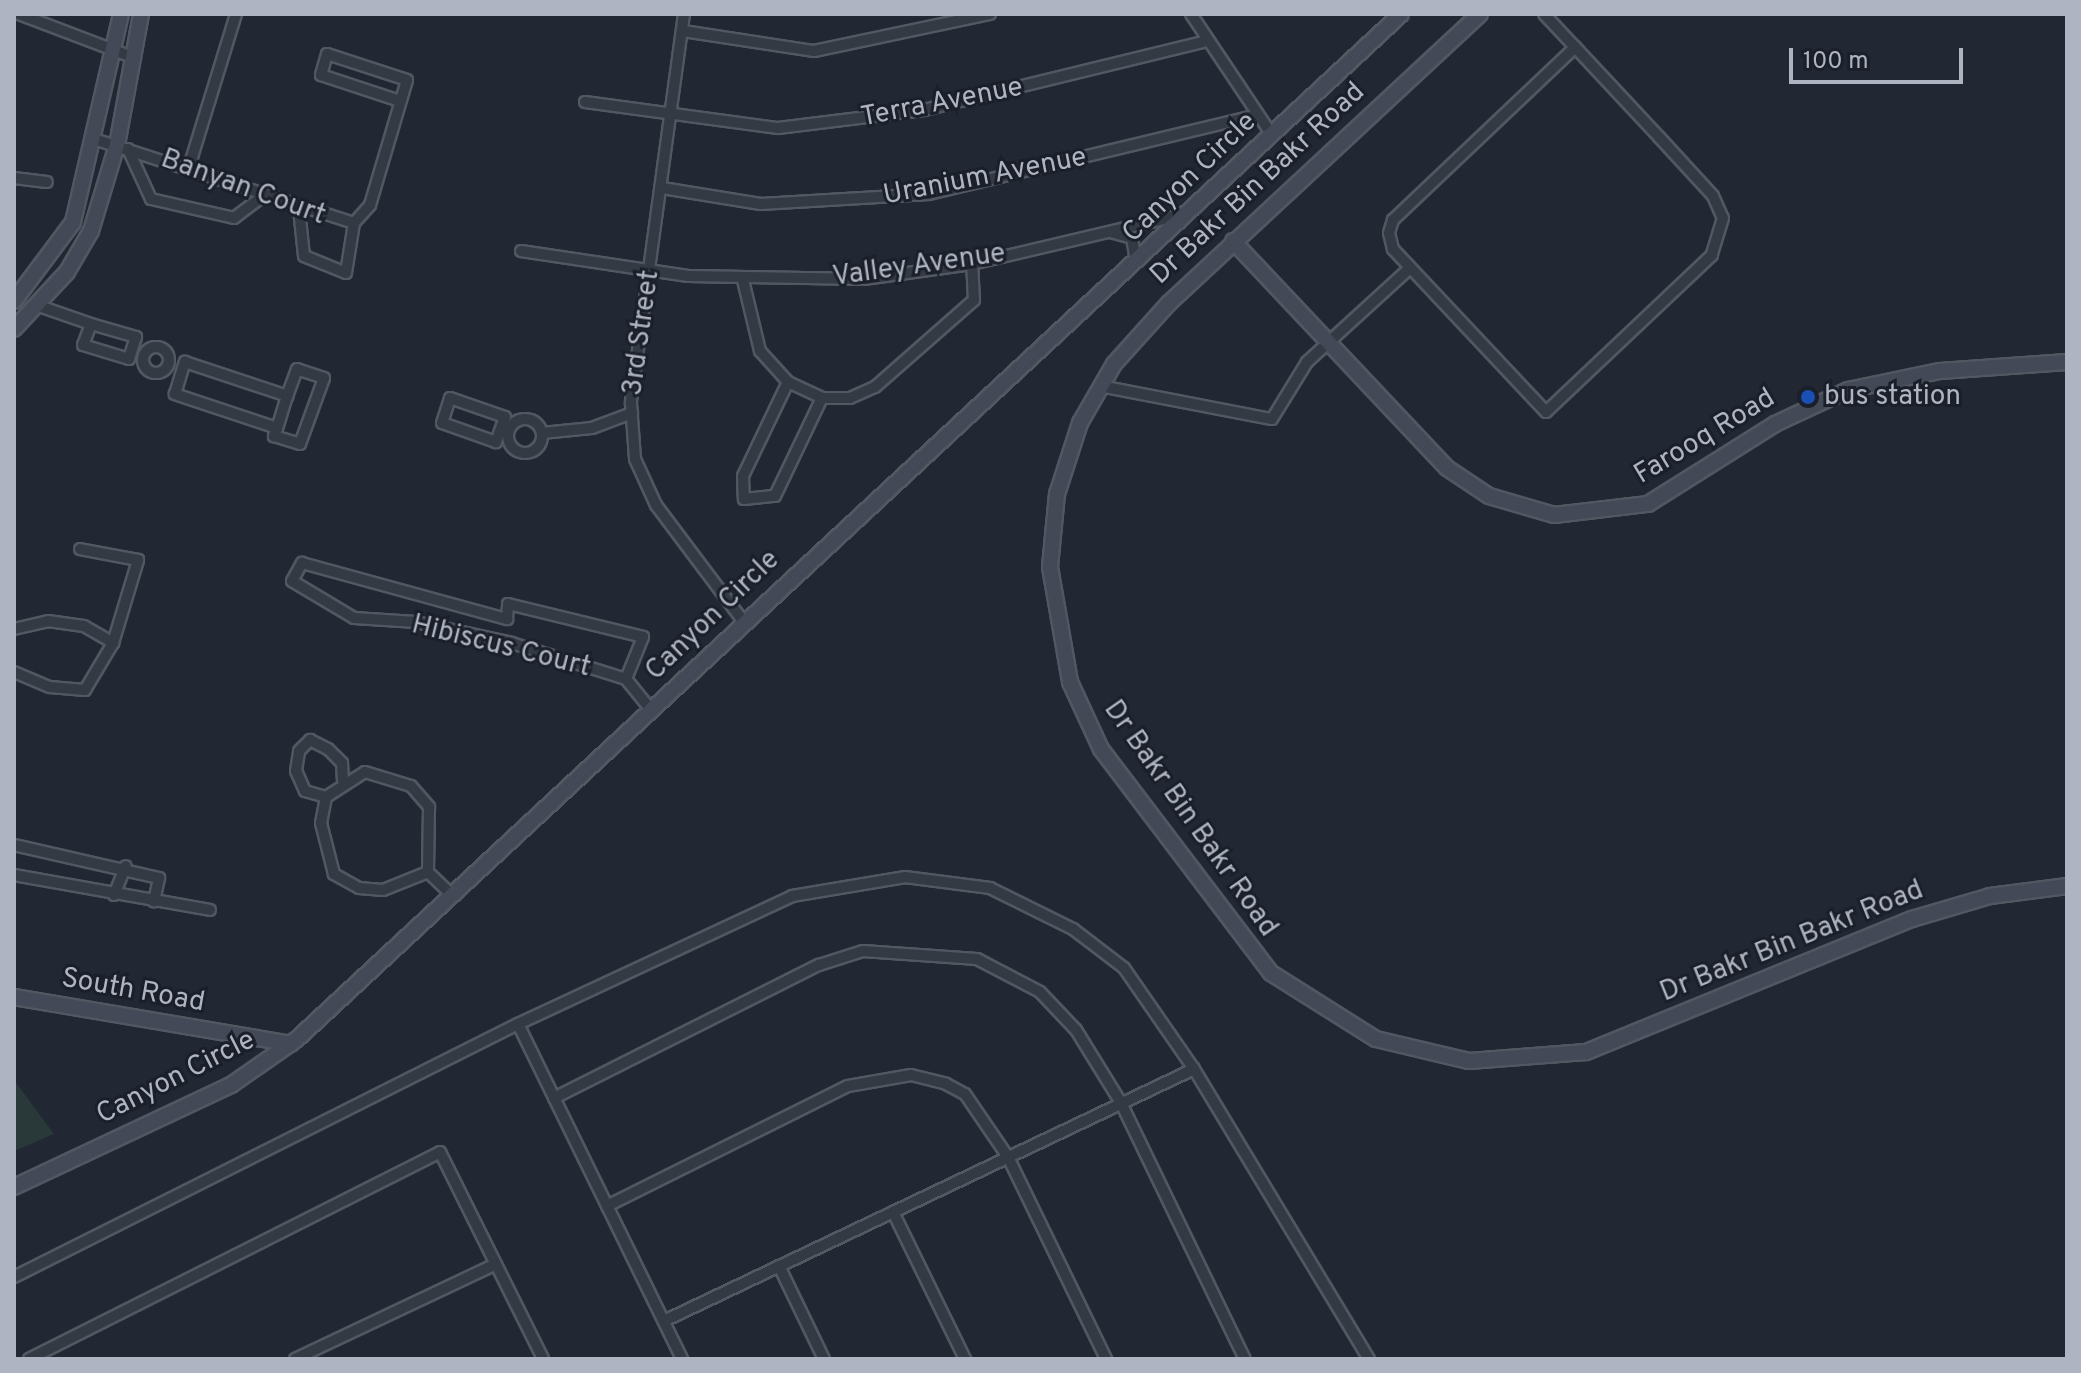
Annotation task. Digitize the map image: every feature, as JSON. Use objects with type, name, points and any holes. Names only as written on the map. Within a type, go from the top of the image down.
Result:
[{"type":"street","points":[[19,14],[115,54],[135,58]]},
{"type":"street","points":[[14,301],[73,222],[97,140],[121,14]]},
{"type":"street","points":[[14,329],[39,306],[91,231],[123,147],[141,14]]},
{"type":"street","points":[[189,167],[236,14]]},
{"type":"street","name":"3rd Street","points":[[684,14],[632,413],[635,459],[656,505],[743,621]]},
{"type":"street","points":[[683,31],[814,51],[990,14]]},
{"type":"street","points":[[1191,14],[1206,41],[1272,135]]},
{"type":"street","name":"Canyon Circle","points":[[14,1187],[231,1085],[291,1044],[652,711],[743,621],[1182,224],[1401,14]]},
{"type":"street","name":"Dr Bakr Bin Bakr Road","points":[[1480,14],[1233,241],[1134,339],[1100,386],[1068,455],[1051,530],[1054,611],[1070,682],[1101,749],[1253,953],[1341,1022],[1441,1057],[1558,1058],[1615,1042],[1924,915],[1990,896],[2067,886]]},
{"type":"street","points":[[1544,14],[1575,47],[1713,196],[1723,218],[1712,255],[1546,412],[1389,242],[1393,220],[1575,47]]},
{"type":"street","name":"Terra Avenue","points":[[585,102],[778,128],[924,110],[1206,41]]},
{"type":"street","points":[[327,54],[407,80],[400,101],[321,75],[327,54]]},
{"type":"street","name":"Banyan Court","points":[[97,140],[189,167],[299,209],[354,223],[370,205],[400,101]]},
{"type":"street","name":"Uranium Avenue","points":[[662,188],[761,204],[929,194],[1257,115]]},
{"type":"street","points":[[123,147],[151,199],[234,218],[264,195]]},
{"type":"street","points":[[14,178],[47,182]]},
{"type":"street","points":[[299,209],[304,256],[346,273],[354,223]]},
{"type":"street","name":"Valley Avenue","points":[[521,251],[743,280],[864,279],[972,264],[1173,217],[1182,224]]},
{"type":"street","points":[[1100,233],[1132,238],[1138,257],[1131,270]]},
{"type":"street","name":"Farooq Road","points":[[1233,241],[1457,477],[1514,506],[1554,515],[1648,504],[1752,437],[1848,390],[1940,371],[2067,362]]},
{"type":"street","points":[[743,280],[760,351],[788,382],[822,398],[875,387],[956,320],[974,300],[972,264]]},
{"type":"street","points":[[1100,386],[1272,419],[1296,375],[1410,268]]},
{"type":"street","points":[[39,306],[136,337],[129,359],[83,345],[91,324]]},
{"type":"street","points":[[133,348],[143,355],[149,370],[167,366],[182,372]]},
{"type":"street","points":[[143,355],[162,349],[167,366]]},
{"type":"street","points":[[277,428],[175,394],[185,362],[287,396]]},
{"type":"street","points":[[297,369],[324,378],[300,444],[274,436],[287,396],[297,369]]},
{"type":"street","points":[[788,382],[743,476],[744,499],[775,496],[822,398]]},
{"type":"street","points":[[542,433],[525,418],[504,430],[496,442],[442,423],[450,398],[505,417],[504,430],[511,447],[526,453],[542,433],[592,428],[632,413]]},
{"type":"street","points":[[14,672],[50,687],[85,690],[113,643],[138,560],[80,549]]},
{"type":"street","name":"Hibiscus Court","points":[[626,679],[643,637],[508,604],[507,619],[302,563],[292,581],[354,618],[485,637],[626,679],[652,711]]},
{"type":"street","points":[[14,629],[48,621],[84,626],[113,643]]},
{"type":"street","points":[[326,797],[305,791],[296,771],[299,751],[310,740],[342,763],[411,786],[429,807],[428,872],[453,896]]},
{"type":"street","points":[[342,763],[343,780]]},
{"type":"street","points":[[365,772],[343,780],[326,797],[321,823],[334,874],[383,890],[428,872]]},
{"type":"street","points":[[14,845],[126,866],[159,878],[154,901]]},
{"type":"street","points":[[114,895],[126,866]]},
{"type":"street","points":[[14,875],[210,910]]},
{"type":"street","points":[[14,1277],[518,1024],[792,896],[905,877],[990,888],[1073,929],[1124,968],[1194,1069],[1369,1359]]},
{"type":"street","points":[[554,1098],[819,965],[863,951],[930,951],[977,959],[1040,992],[1076,1030],[1121,1103],[1245,1359]]},
{"type":"street","name":"South Road","points":[[14,997],[291,1044]]},
{"type":"street","points":[[518,1024],[682,1359]]},
{"type":"street","points":[[664,1321],[1194,1069]]},
{"type":"street","points":[[607,1206],[848,1086],[885,1076],[911,1075],[965,1094],[1008,1157],[1106,1359]]},
{"type":"street","points":[[29,1359],[440,1152],[543,1359]]},
{"type":"street","points":[[893,1212],[965,1359]]},
{"type":"street","points":[[295,1359],[496,1264]]},
{"type":"street","points":[[779,1266],[824,1359]]},
{"type":"shaded area","points":[[14,1080],[54,1134],[14,1151]]},
{"type":"place","name":"bus station","points":[[1808,397]]}]
